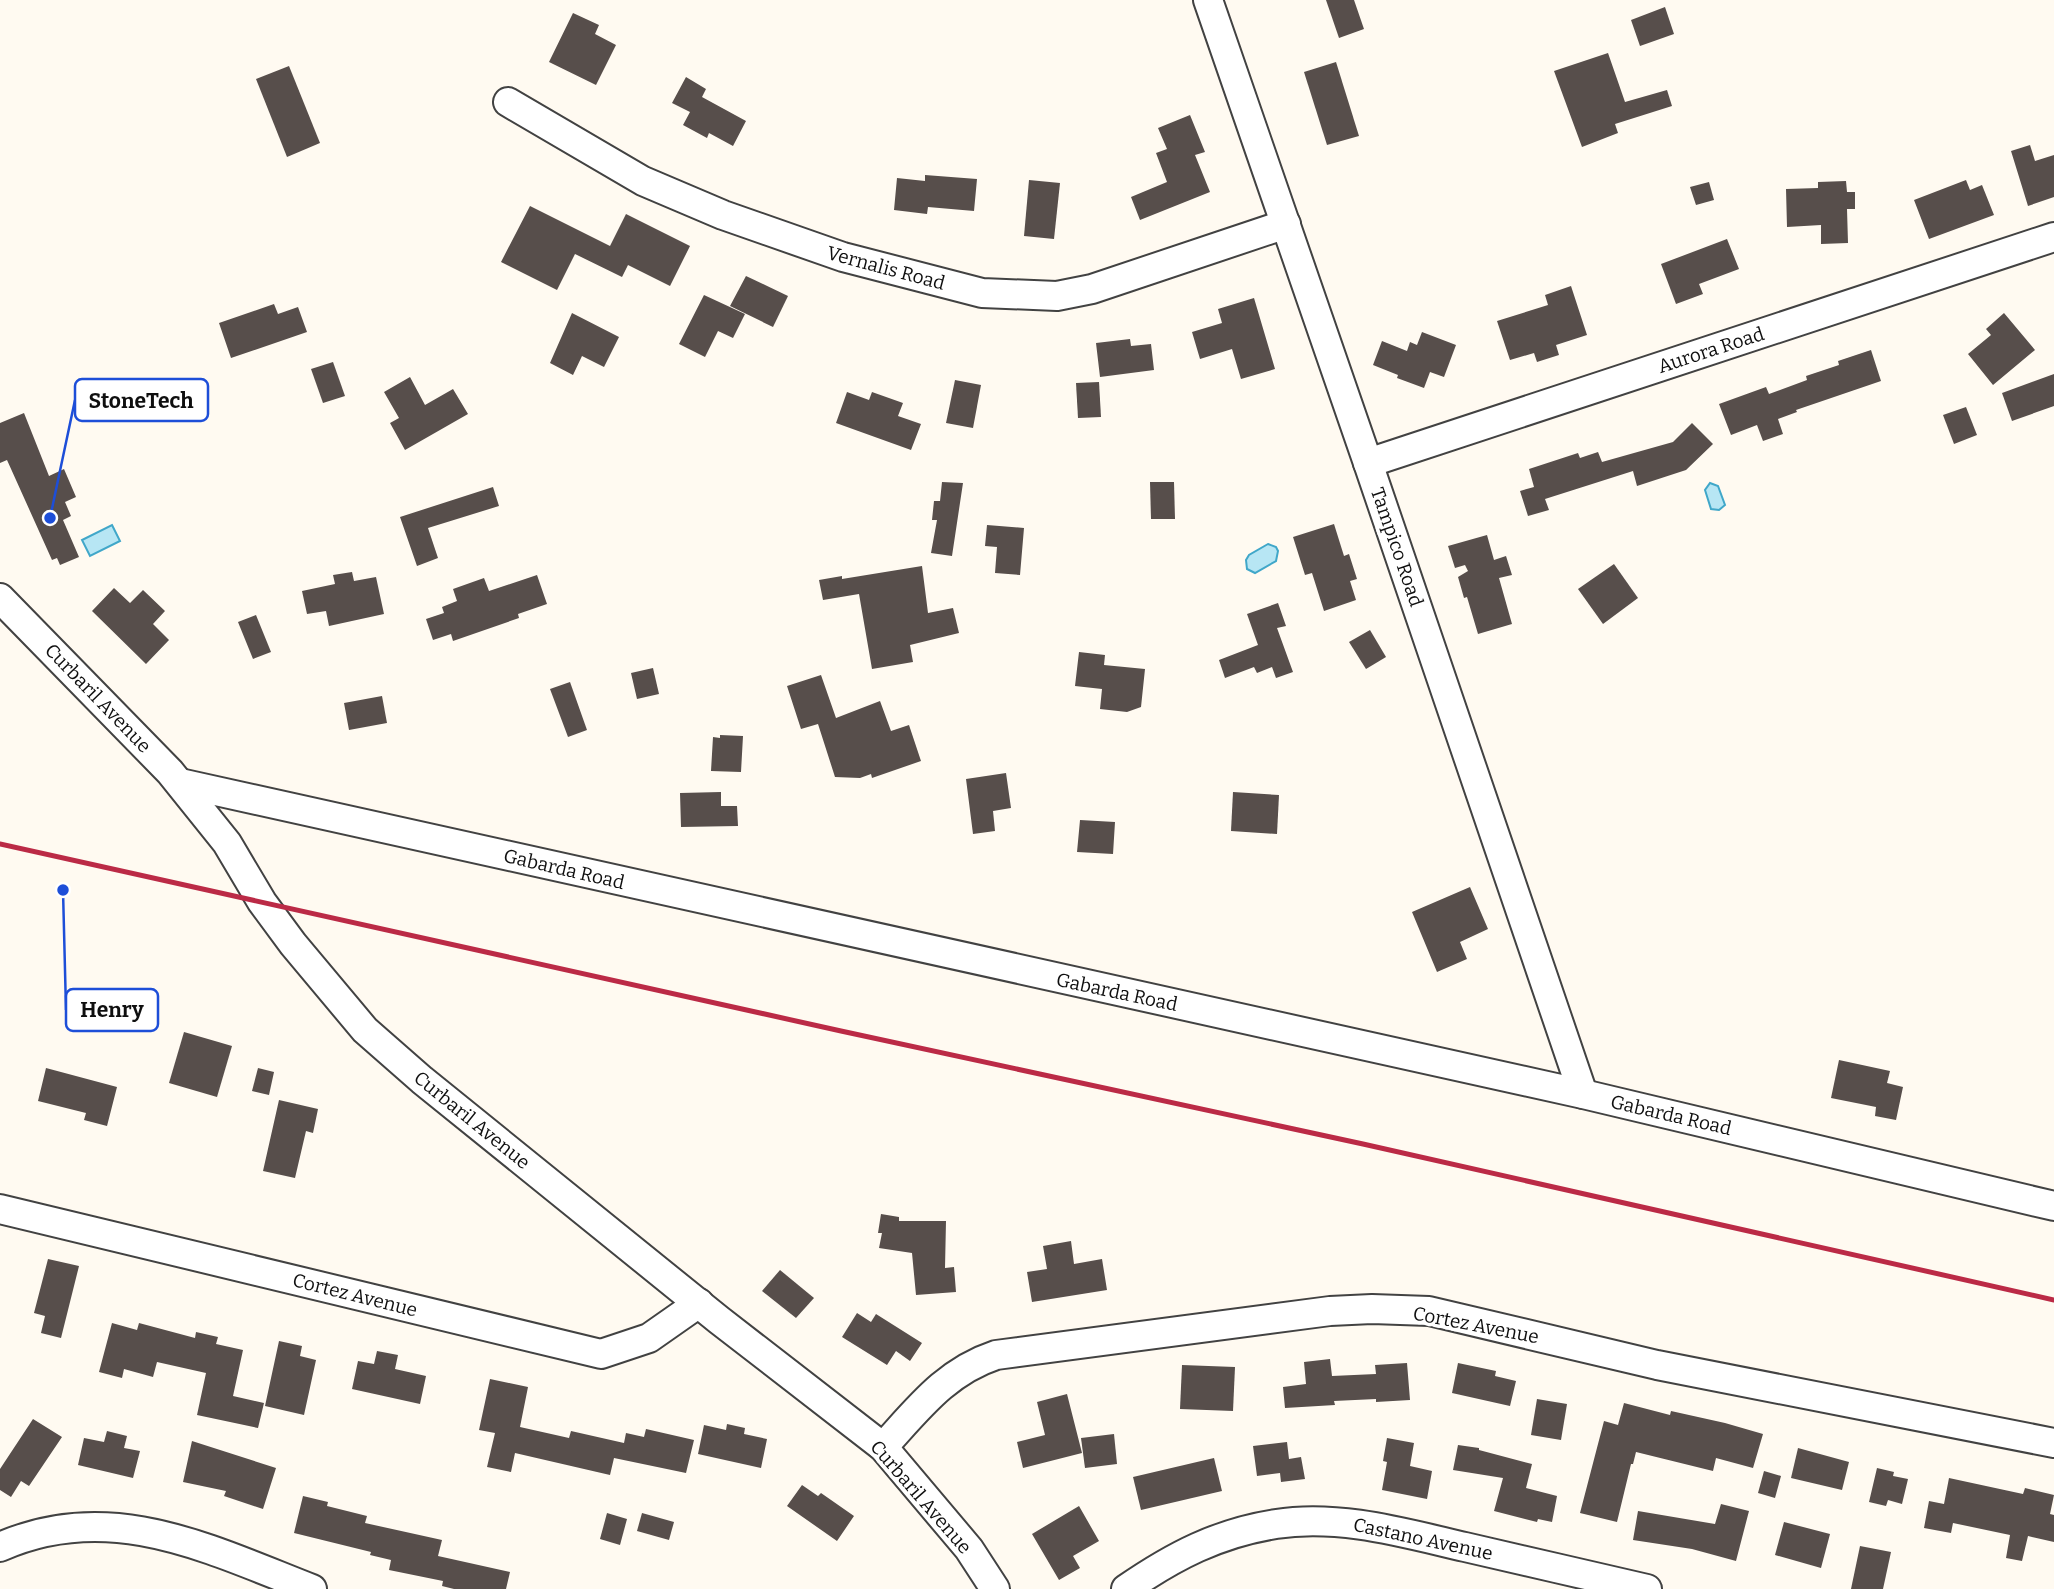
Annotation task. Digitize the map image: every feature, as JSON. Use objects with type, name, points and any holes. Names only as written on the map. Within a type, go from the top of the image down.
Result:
[{"type":"street","name":"Tampico Road","points":[[1208,0],[1583,1094]]},
{"type":"street","name":"Vernalis Road","points":[[508,103],[643,181],[723,215],[843,257],[982,293],[1057,296],[1092,289],[1286,224]]},
{"type":"street","name":"Aurora Road","points":[[1368,463],[2054,237]]},
{"type":"street","name":"Curbaril Avenue","points":[[0,598],[180,783],[228,843],[262,902],[293,944],[365,1031],[422,1080],[832,1410],[883,1447],[968,1549],[995,1589]]},
{"type":"street","name":"Gabarda Road","points":[[180,783],[1583,1094],[2054,1206]]},
{"type":"street","name":"Cortez Avenue","points":[[4,1218],[601,1354],[649,1338],[699,1303]]},
{"type":"street","name":"Cortez Avenue","points":[[883,1447],[943,1383],[972,1363],[996,1355],[1330,1311],[1372,1309],[1429,1311],[1657,1365],[2054,1443]]},
{"type":"street","name":"Castano Avenue","points":[[1126,1589],[1168,1560],[1221,1537],[1276,1524],[1317,1521],[1386,1529],[1647,1589]]},
{"type":"street","points":[[0,1547],[20,1538],[49,1531],[104,1527],[130,1529],[157,1533],[212,1550],[312,1589]]},
{"type":"water","points":[[1710,483],[1718,486],[1725,505],[1719,510],[1711,509],[1705,490]]},
{"type":"water","points":[[112,525],[120,541],[90,556],[82,540]]},
{"type":"water","points":[[1268,544],[1276,547],[1278,551],[1276,561],[1255,573],[1247,569],[1246,560],[1249,555]]},
{"type":"building","points":[[1326,0],[1354,0],[1364,29],[1339,38]]},
{"type":"building","points":[[1665,7],[1674,34],[1640,46],[1631,20]]},
{"type":"building","points":[[573,13],[599,25],[595,34],[616,45],[596,85],[549,62]]},
{"type":"building","points":[[1608,53],[1625,102],[1667,90],[1672,106],[1615,124],[1618,133],[1582,147],[1554,71]]},
{"type":"building","points":[[1336,62],[1359,136],[1327,145],[1304,72]]},
{"type":"building","points":[[289,66],[320,143],[287,157],[256,79]]},
{"type":"building","points":[[686,77],[706,89],[702,97],[746,121],[733,146],[709,133],[707,138],[683,125],[690,112],[672,103]]},
{"type":"building","points":[[1190,115],[1205,152],[1195,155],[1210,192],[1140,220],[1131,197],[1167,182],[1156,153],[1167,149],[1158,128]]},
{"type":"building","points":[[2030,145],[2035,161],[2054,155],[2054,197],[2028,206],[2011,151]]},
{"type":"building","points":[[925,175],[977,179],[974,211],[928,207],[927,214],[894,210],[897,178],[925,181]]},
{"type":"building","points":[[1029,180],[1060,183],[1054,239],[1024,236]]},
{"type":"building","points":[[1966,180],[1970,190],[1982,185],[1994,215],[1929,239],[1914,200]]},
{"type":"building","points":[[1846,181],[1847,192],[1855,192],[1855,209],[1847,209],[1848,243],[1821,244],[1821,225],[1787,227],[1786,189],[1818,188],[1818,182]]},
{"type":"building","points":[[1709,182],[1714,200],[1696,205],[1690,187]]},
{"type":"building","points":[[530,206],[610,246],[626,214],[690,246],[670,286],[628,265],[622,277],[575,254],[557,290],[501,262]]},
{"type":"building","points":[[1727,239],[1739,269],[1699,284],[1703,294],[1676,304],[1661,264]]},
{"type":"building","points":[[746,276],[788,296],[773,327],[730,306]]},
{"type":"building","points":[[1571,286],[1587,335],[1556,345],[1559,355],[1537,362],[1534,353],[1510,360],[1497,321],[1548,305],[1545,295]]},
{"type":"building","points":[[704,295],[745,314],[733,338],[718,331],[705,357],[679,344]]},
{"type":"building","points":[[1254,298],[1275,369],[1241,379],[1232,349],[1200,359],[1192,332],[1222,323],[1218,309]]},
{"type":"building","points":[[274,304],[278,314],[298,307],[307,332],[231,358],[219,323]]},
{"type":"building","points":[[572,313],[619,337],[604,367],[582,356],[573,375],[550,363]]},
{"type":"building","points":[[2004,313],[2035,350],[1993,385],[1968,354],[1991,335],[1986,329]]},
{"type":"building","points":[[1422,332],[1456,345],[1444,377],[1430,372],[1424,388],[1373,365],[1382,341],[1407,351],[1410,342],[1417,345]]},
{"type":"building","points":[[1130,339],[1131,346],[1151,344],[1154,370],[1100,377],[1096,343]]},
{"type":"building","points":[[1871,350],[1881,381],[1796,410],[1797,412],[1778,419],[1783,434],[1763,441],[1757,425],[1731,435],[1719,404],[1766,387],[1769,394],[1807,380],[1806,376],[1839,365],[1838,361]]},
{"type":"building","points":[[333,362],[345,396],[323,403],[311,369]]},
{"type":"building","points":[[2054,374],[2054,406],[2012,421],[2002,393]]},
{"type":"building","points":[[410,377],[425,405],[453,389],[468,414],[405,450],[390,423],[399,418],[384,392]]},
{"type":"building","points":[[955,380],[981,385],[973,428],[946,423]]},
{"type":"building","points":[[1099,382],[1101,417],[1078,418],[1076,383]]},
{"type":"building","points":[[847,392],[869,400],[872,392],[903,403],[898,416],[921,424],[911,450],[836,423]]},
{"type":"building","points":[[1966,407],[1977,435],[1954,444],[1943,415]]},
{"type":"building","points":[[24,413],[49,476],[64,469],[76,497],[65,502],[71,516],[63,520],[79,557],[60,565],[57,558],[52,560],[7,460],[0,463],[0,423]]},
{"type":"building","points":[[1692,423],[1713,444],[1686,470],[1637,486],[1633,471],[1545,499],[1549,510],[1528,516],[1520,491],[1534,487],[1529,469],[1578,453],[1580,458],[1598,452],[1602,462],[1673,442]]},
{"type":"building","points":[[942,482],[963,483],[952,556],[931,553],[937,520],[932,520],[934,501],[940,501]]},
{"type":"building","points":[[1150,482],[1174,482],[1175,519],[1151,519]]},
{"type":"building","points":[[493,487],[499,506],[428,528],[438,558],[417,566],[400,517]]},
{"type":"building","points":[[1334,524],[1344,556],[1349,554],[1357,579],[1350,581],[1356,600],[1324,611],[1312,573],[1305,575],[1293,537]]},
{"type":"building","points":[[987,525],[1024,528],[1020,575],[995,573],[997,547],[985,546]]},
{"type":"building","points":[[1487,535],[1494,560],[1506,556],[1512,575],[1499,578],[1512,624],[1478,634],[1458,577],[1468,571],[1465,565],[1455,568],[1448,546]]},
{"type":"building","points":[[1614,564],[1638,598],[1603,624],[1578,589]]},
{"type":"building","points":[[922,566],[928,613],[953,608],[959,633],[910,645],[913,662],[872,669],[859,594],[823,600],[819,580],[842,576],[842,579]]},
{"type":"building","points":[[352,572],[354,581],[376,577],[384,614],[329,626],[326,611],[307,614],[302,591],[335,584],[333,575]]},
{"type":"building","points":[[537,575],[547,604],[518,614],[519,618],[453,641],[451,634],[433,640],[426,619],[444,613],[442,607],[457,601],[453,589],[484,578],[489,591]]},
{"type":"building","points":[[114,588],[130,603],[143,590],[165,611],[153,624],[169,640],[146,664],[92,611]]},
{"type":"building","points":[[1278,603],[1286,626],[1277,628],[1293,672],[1276,678],[1272,667],[1257,673],[1254,667],[1225,678],[1219,660],[1258,645],[1247,614]]},
{"type":"building","points":[[256,615],[271,652],[253,659],[238,622]]},
{"type":"building","points":[[1370,630],[1386,657],[1366,669],[1349,642]]},
{"type":"building","points":[[1079,652],[1105,655],[1104,665],[1145,669],[1141,707],[1127,712],[1100,709],[1102,689],[1075,686]]},
{"type":"building","points":[[653,668],[659,694],[637,699],[631,673]]},
{"type":"building","points":[[821,675],[836,718],[880,701],[891,731],[909,725],[921,761],[872,778],[871,774],[860,778],[835,777],[818,724],[801,729],[787,686]]},
{"type":"building","points":[[570,682],[587,730],[568,737],[550,689]]},
{"type":"building","points":[[382,696],[387,723],[349,730],[344,703]]},
{"type":"building","points":[[720,735],[743,736],[741,772],[711,771],[713,737],[720,738]]},
{"type":"building","points":[[1006,773],[1011,808],[993,811],[995,831],[973,834],[966,779]]},
{"type":"building","points":[[721,792],[721,806],[737,806],[738,826],[681,827],[680,793]]},
{"type":"building","points":[[1233,792],[1279,795],[1277,834],[1231,831]]},
{"type":"building","points":[[1080,820],[1115,822],[1113,854],[1077,852]]},
{"type":"building","points":[[1470,887],[1488,929],[1460,942],[1467,959],[1437,972],[1412,912]]},
{"type":"building","points":[[184,1032],[232,1046],[217,1097],[169,1083]]},
{"type":"building","points":[[1839,1060],[1890,1071],[1887,1083],[1903,1087],[1896,1120],[1875,1116],[1876,1107],[1831,1098]]},
{"type":"building","points":[[46,1068],[117,1087],[107,1126],[84,1120],[86,1113],[38,1101]]},
{"type":"building","points":[[258,1068],[274,1072],[269,1095],[252,1091]]},
{"type":"building","points":[[279,1100],[318,1109],[313,1133],[306,1131],[295,1178],[263,1171]]},
{"type":"building","points":[[881,1214],[899,1217],[899,1221],[946,1221],[945,1268],[954,1267],[956,1292],[916,1295],[912,1253],[879,1248],[882,1233],[878,1233]]},
{"type":"building","points":[[1071,1241],[1074,1264],[1102,1259],[1107,1290],[1032,1302],[1027,1272],[1047,1269],[1043,1246]]},
{"type":"building","points":[[48,1259],[79,1266],[61,1338],[41,1333],[45,1316],[34,1313]]},
{"type":"building","points":[[780,1270],[814,1298],[796,1318],[762,1291]]},
{"type":"building","points":[[857,1313],[871,1322],[876,1314],[922,1343],[910,1361],[896,1351],[887,1365],[842,1337]]},
{"type":"building","points":[[112,1323],[137,1330],[139,1323],[195,1338],[196,1332],[218,1337],[216,1344],[243,1350],[233,1396],[264,1403],[258,1428],[197,1415],[206,1373],[157,1362],[153,1377],[124,1369],[122,1378],[99,1372]]},
{"type":"building","points":[[279,1341],[302,1346],[300,1356],[316,1360],[304,1415],[265,1406]]},
{"type":"building","points":[[377,1351],[398,1355],[395,1369],[426,1376],[420,1404],[352,1389],[358,1361],[374,1364]]},
{"type":"building","points":[[1330,1359],[1332,1376],[1376,1374],[1375,1365],[1407,1363],[1410,1400],[1334,1401],[1335,1405],[1285,1408],[1283,1387],[1306,1384],[1304,1362]]},
{"type":"building","points":[[1458,1363],[1496,1371],[1495,1376],[1516,1381],[1510,1406],[1452,1393]]},
{"type":"building","points":[[1182,1365],[1235,1367],[1233,1411],[1180,1409]]},
{"type":"building","points":[[490,1379],[528,1387],[520,1427],[569,1438],[571,1431],[624,1443],[626,1433],[644,1437],[646,1429],[694,1440],[686,1473],[614,1458],[610,1475],[515,1453],[511,1472],[487,1467],[495,1433],[479,1430]]},
{"type":"building","points":[[1067,1394],[1082,1453],[1023,1468],[1017,1442],[1045,1435],[1037,1402]]},
{"type":"building","points":[[1537,1399],[1567,1404],[1561,1440],[1531,1435]]},
{"type":"building","points":[[1624,1403],[1670,1415],[1671,1411],[1725,1423],[1763,1434],[1753,1468],[1716,1458],[1713,1471],[1636,1452],[1617,1522],[1580,1513],[1604,1421],[1618,1425]]},
{"type":"building","points":[[33,1419],[62,1437],[29,1486],[21,1481],[11,1497],[0,1490],[0,1469]]},
{"type":"building","points":[[727,1424],[745,1428],[744,1434],[767,1439],[761,1468],[698,1454],[704,1425],[726,1430]]},
{"type":"building","points":[[107,1431],[127,1436],[124,1448],[140,1451],[133,1478],[78,1465],[84,1438],[104,1442]]},
{"type":"building","points":[[1114,1434],[1117,1464],[1085,1468],[1081,1438]]},
{"type":"building","points":[[1387,1438],[1414,1443],[1410,1466],[1432,1471],[1427,1499],[1382,1490],[1387,1462],[1383,1461]]},
{"type":"building","points":[[192,1441],[276,1468],[263,1509],[224,1496],[226,1491],[183,1482]]},
{"type":"building","points":[[1287,1442],[1289,1459],[1301,1457],[1305,1479],[1281,1482],[1280,1473],[1257,1476],[1253,1446]]},
{"type":"building","points":[[1458,1445],[1479,1448],[1532,1464],[1526,1488],[1557,1496],[1552,1522],[1538,1519],[1537,1522],[1494,1511],[1503,1478],[1453,1470]]},
{"type":"building","points":[[1798,1448],[1849,1462],[1842,1490],[1791,1478]]},
{"type":"building","points":[[1214,1458],[1222,1491],[1141,1510],[1133,1477]]},
{"type":"building","points":[[1877,1468],[1894,1472],[1893,1476],[1908,1479],[1902,1504],[1888,1500],[1886,1506],[1869,1502]]},
{"type":"building","points":[[1764,1471],[1781,1476],[1775,1498],[1758,1493]]},
{"type":"building","points":[[1949,1478],[2023,1494],[2025,1488],[2054,1495],[2050,1514],[2054,1515],[2054,1542],[2028,1536],[2022,1561],[2006,1558],[2010,1535],[1953,1523],[1951,1533],[1924,1528],[1929,1501],[1944,1504]]},
{"type":"building","points":[[802,1485],[818,1496],[821,1493],[854,1516],[837,1541],[787,1506]]},
{"type":"building","points":[[303,1496],[328,1502],[327,1506],[367,1516],[365,1523],[442,1540],[438,1556],[510,1572],[506,1589],[454,1589],[442,1586],[443,1581],[389,1570],[391,1560],[370,1555],[371,1552],[294,1533]]},
{"type":"building","points":[[1721,1504],[1749,1511],[1736,1561],[1692,1549],[1633,1540],[1638,1511],[1715,1524]]},
{"type":"building","points":[[1079,1506],[1099,1541],[1073,1556],[1080,1568],[1059,1580],[1032,1534]]},
{"type":"building","points":[[607,1513],[627,1519],[620,1545],[600,1539]]},
{"type":"building","points":[[642,1513],[674,1522],[669,1540],[637,1531]]},
{"type":"building","points":[[1784,1522],[1830,1534],[1821,1568],[1775,1555]]},
{"type":"building","points":[[1860,1546],[1891,1552],[1883,1589],[1851,1589]]},
{"type":"railway","points":[[0,844],[1363,1144],[2054,1300]]},
{"type":"place","name":"StoneTech","points":[[50,518]]},
{"type":"place","name":"Henry","points":[[63,890]]}]
